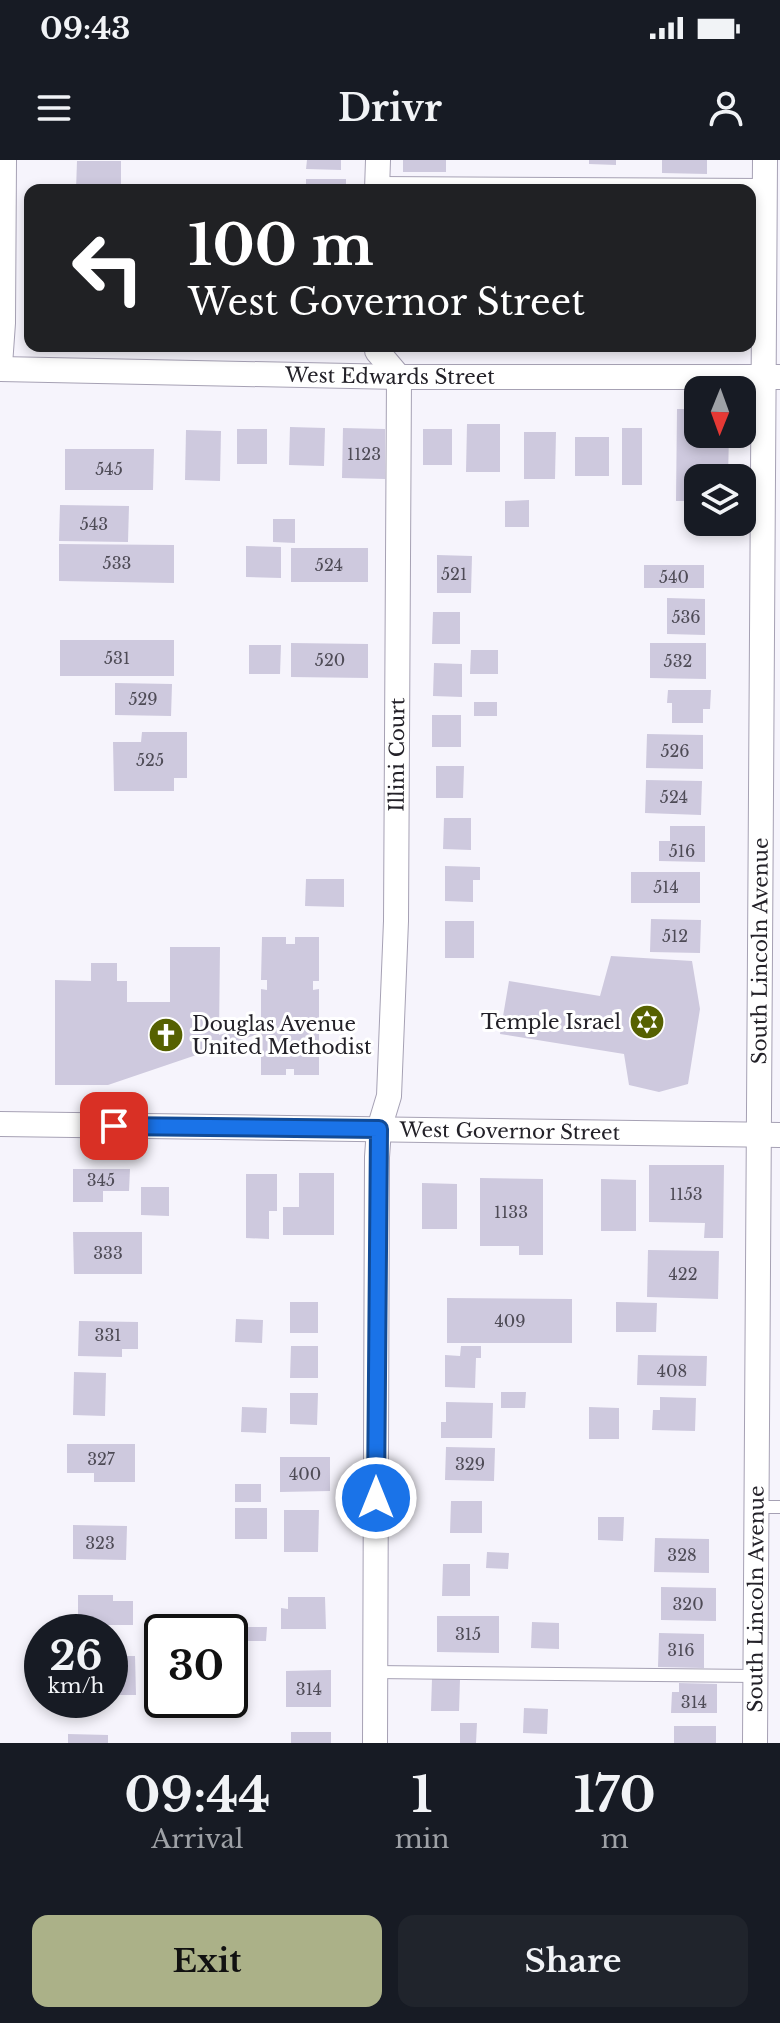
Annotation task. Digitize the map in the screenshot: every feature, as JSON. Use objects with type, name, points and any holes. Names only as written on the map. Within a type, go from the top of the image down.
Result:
[{"type":"street","points":[[0,367],[3,337],[4,160]]},
{"type":"street","name":"South Lincoln Avenue","points":[[755,1743],[755,1676],[768,1507],[769,1134],[765,751],[771,377],[769,169]]},
{"type":"street","points":[[378,352],[399,377]]},
{"type":"street","name":"West Edwards Street","points":[[0,367],[399,377],[771,377]]},
{"type":"street","name":"Illini Court","points":[[375,1743],[379,1129],[389,1096],[396,921],[399,377]]},
{"type":"street","name":"West Governor Street","points":[[0,1124],[769,1134]]},
{"type":"lane","points":[[378,178],[769,169]]},
{"type":"lane","points":[[375,1672],[755,1676]]},
{"type":"building","points":[[307,160],[341,160],[341,170],[306,169]]},
{"type":"building","points":[[403,160],[446,160],[446,172],[403,172]]},
{"type":"building","points":[[589,160],[616,160],[616,165],[589,164]]},
{"type":"building","points":[[662,160],[707,160],[707,174],[662,173]]},
{"type":"building","points":[[77,161],[121,161],[121,184],[76,184]]},
{"type":"building","points":[[306,179],[346,179],[346,184],[306,184]]},
{"type":"building","points":[[677,409],[684,409],[684,448],[729,448],[728,464],[684,464],[684,501],[676,501]]},
{"type":"building","points":[[467,424],[500,424],[500,472],[466,472]]},
{"type":"building","points":[[290,427],[325,428],[324,466],[289,465]]},
{"type":"building","points":[[343,428],[385,429],[385,479],[342,478]]},
{"type":"building","points":[[622,428],[642,428],[642,485],[622,485]]},
{"type":"building","points":[[237,429],[267,429],[267,464],[237,464]]},
{"type":"building","points":[[423,429],[452,429],[452,465],[423,465]]},
{"type":"building","points":[[186,430],[221,431],[220,481],[185,480]]},
{"type":"building","points":[[524,432],[556,432],[555,479],[524,479]]},
{"type":"building","points":[[575,437],[609,437],[609,476],[575,476]]},
{"type":"building","points":[[65,449],[154,449],[153,490],[65,490]]},
{"type":"building","points":[[529,500],[529,527],[505,527],[505,501]]},
{"type":"building","points":[[60,505],[129,506],[128,542],[59,541]]},
{"type":"building","points":[[273,519],[295,519],[295,543],[273,542]]},
{"type":"building","points":[[59,544],[174,545],[174,583],[59,581]]},
{"type":"building","points":[[246,546],[281,547],[281,578],[246,577]]},
{"type":"building","points":[[291,548],[368,548],[368,582],[291,582]]},
{"type":"building","points":[[437,555],[472,556],[471,593],[437,593]]},
{"type":"building","points":[[644,565],[704,565],[704,588],[644,588]]},
{"type":"building","points":[[667,598],[705,599],[705,635],[667,634]]},
{"type":"building","points":[[433,612],[460,612],[460,644],[432,644]]},
{"type":"building","points":[[60,640],[174,640],[174,676],[60,676]]},
{"type":"building","points":[[291,643],[368,644],[368,678],[291,677]]},
{"type":"building","points":[[650,643],[706,643],[706,679],[650,678]]},
{"type":"building","points":[[249,645],[281,645],[280,674],[249,674]]},
{"type":"building","points":[[471,650],[498,650],[498,674],[470,674]]},
{"type":"building","points":[[434,663],[462,664],[462,697],[433,696]]},
{"type":"building","points":[[115,683],[172,684],[171,716],[115,715]]},
{"type":"building","points":[[668,690],[711,690],[710,709],[703,709],[703,723],[672,723],[672,703],[667,703]]},
{"type":"building","points":[[474,702],[497,702],[497,716],[474,716]]},
{"type":"building","points":[[432,715],[461,715],[461,747],[432,747]]},
{"type":"building","points":[[142,732],[187,732],[187,778],[174,778],[174,791],[114,791],[113,742],[141,742]]},
{"type":"building","points":[[647,734],[703,735],[703,769],[646,768]]},
{"type":"building","points":[[436,766],[464,766],[463,798],[436,798]]},
{"type":"building","points":[[646,780],[702,781],[701,815],[645,813]]},
{"type":"building","points":[[444,818],[471,818],[471,850],[443,849]]},
{"type":"building","points":[[670,826],[705,826],[705,862],[659,861],[659,841],[670,841]]},
{"type":"building","points":[[445,866],[480,867],[480,880],[473,880],[473,902],[445,901]]},
{"type":"building","points":[[631,872],[700,872],[700,903],[631,903]]},
{"type":"building","points":[[306,879],[344,879],[344,907],[305,906]]},
{"type":"building","points":[[651,919],[701,920],[700,953],[650,952]]},
{"type":"building","points":[[445,921],[474,921],[474,958],[445,958]]},
{"type":"building","points":[[262,937],[286,937],[286,944],[295,944],[295,937],[319,937],[319,981],[313,981],[313,990],[319,989],[319,1023],[313,1023],[313,1032],[319,1033],[319,1075],[294,1075],[294,1069],[286,1069],[286,1075],[261,1075],[261,1033],[108,1085],[55,1085],[55,980],[91,981],[91,963],[117,963],[117,981],[127,981],[127,1002],[170,1002],[170,947],[220,947],[219,1035],[261,1022],[261,989],[267,990],[267,980],[261,980]]},
{"type":"building","points":[[611,956],[692,961],[700,1009],[688,1084],[659,1092],[629,1085],[624,1054],[500,1034],[509,981],[600,996]]},
{"type":"building","points":[[649,1165],[724,1165],[723,1238],[704,1238],[705,1223],[649,1222]]},
{"type":"building","points":[[73,1169],[130,1169],[129,1191],[103,1191],[103,1202],[73,1202]]},
{"type":"building","points":[[299,1173],[334,1173],[334,1235],[283,1235],[283,1207],[299,1207]]},
{"type":"building","points":[[246,1174],[277,1174],[277,1211],[269,1211],[269,1239],[246,1238]]},
{"type":"building","points":[[480,1178],[543,1179],[543,1255],[519,1255],[519,1246],[480,1246]]},
{"type":"building","points":[[601,1179],[636,1180],[636,1231],[601,1231]]},
{"type":"building","points":[[422,1183],[457,1184],[457,1229],[422,1229]]},
{"type":"building","points":[[141,1187],[169,1187],[169,1216],[141,1215]]},
{"type":"building","points":[[73,1232],[142,1232],[142,1274],[74,1274]]},
{"type":"building","points":[[648,1250],[719,1251],[718,1299],[647,1297]]},
{"type":"building","points":[[447,1298],[572,1299],[572,1343],[447,1343]]},
{"type":"building","points":[[290,1302],[318,1302],[318,1333],[290,1333]]},
{"type":"building","points":[[616,1302],[657,1303],[656,1332],[616,1332]]},
{"type":"building","points":[[236,1319],[263,1320],[262,1343],[235,1342]]},
{"type":"building","points":[[79,1321],[138,1322],[138,1349],[122,1349],[122,1357],[78,1356]]},
{"type":"building","points":[[291,1346],[318,1346],[318,1378],[290,1378]]},
{"type":"building","points":[[461,1346],[481,1346],[481,1358],[476,1358],[475,1388],[445,1387],[445,1355],[460,1356]]},
{"type":"building","points":[[638,1355],[707,1356],[706,1386],[637,1385]]},
{"type":"building","points":[[74,1372],[106,1373],[105,1416],[73,1415]]},
{"type":"building","points":[[501,1392],[526,1392],[525,1408],[501,1408]]},
{"type":"building","points":[[290,1393],[318,1393],[317,1425],[290,1424]]},
{"type":"building","points":[[660,1397],[696,1398],[695,1431],[652,1430],[653,1410],[660,1410]]},
{"type":"building","points":[[446,1402],[493,1403],[492,1438],[441,1438],[441,1422],[446,1422]]},
{"type":"building","points":[[242,1407],[267,1408],[266,1433],[241,1432]]},
{"type":"building","points":[[589,1407],[619,1408],[619,1439],[589,1439]]},
{"type":"building","points":[[67,1444],[135,1444],[135,1482],[94,1482],[94,1473],[67,1473]]},
{"type":"building","points":[[446,1447],[495,1448],[494,1481],[445,1480]]},
{"type":"building","points":[[280,1457],[330,1457],[330,1491],[280,1492]]},
{"type":"building","points":[[235,1484],[261,1484],[261,1502],[235,1502]]},
{"type":"building","points":[[451,1501],[482,1501],[482,1533],[450,1533]]},
{"type":"building","points":[[235,1508],[267,1508],[267,1539],[235,1539]]},
{"type":"building","points":[[284,1510],[319,1510],[318,1552],[284,1552]]},
{"type":"building","points":[[598,1517],[624,1517],[623,1541],[598,1540]]},
{"type":"building","points":[[73,1525],[127,1526],[126,1560],[73,1559]]},
{"type":"building","points":[[655,1538],[709,1539],[709,1573],[654,1572]]},
{"type":"building","points":[[487,1552],[509,1553],[508,1569],[486,1568]]},
{"type":"building","points":[[443,1564],[470,1564],[470,1596],[442,1596]]},
{"type":"building","points":[[661,1587],[716,1588],[716,1621],[661,1620]]},
{"type":"building","points":[[78,1595],[113,1595],[113,1601],[133,1601],[133,1625],[128,1625],[128,1614],[78,1614]]},
{"type":"building","points":[[288,1597],[325,1597],[326,1629],[281,1629],[281,1608],[288,1609]]},
{"type":"building","points":[[437,1616],[499,1616],[499,1653],[437,1652]]},
{"type":"building","points":[[532,1622],[559,1623],[559,1649],[531,1648]]},
{"type":"building","points":[[248,1627],[267,1627],[266,1641],[248,1641]]},
{"type":"building","points":[[659,1633],[704,1634],[704,1668],[658,1667]]},
{"type":"building","points":[[128,1656],[135,1656],[136,1695],[128,1695]]},
{"type":"building","points":[[331,1670],[331,1707],[286,1707],[286,1671]]},
{"type":"building","points":[[432,1678],[460,1679],[459,1711],[431,1711]]},
{"type":"building","points":[[679,1683],[717,1684],[717,1713],[671,1713],[672,1692],[679,1692]]},
{"type":"building","points":[[524,1708],[548,1709],[547,1734],[523,1733]]},
{"type":"building","points":[[460,1723],[477,1723],[476,1743],[460,1743]]},
{"type":"building","points":[[674,1726],[716,1726],[716,1743],[674,1743]]},
{"type":"building","points":[[291,1732],[331,1732],[331,1743],[291,1743]]},
{"type":"building","points":[[68,1734],[108,1735],[108,1743],[68,1743]]},
{"type":"place","name":"Temple Israel","points":[[647,1022]]},
{"type":"place","name":"Douglas Avenue United Methodist","points":[[166,1035]]},
{"type":"route","points":[[114,1126],[379,1129],[376,1498]]}]
